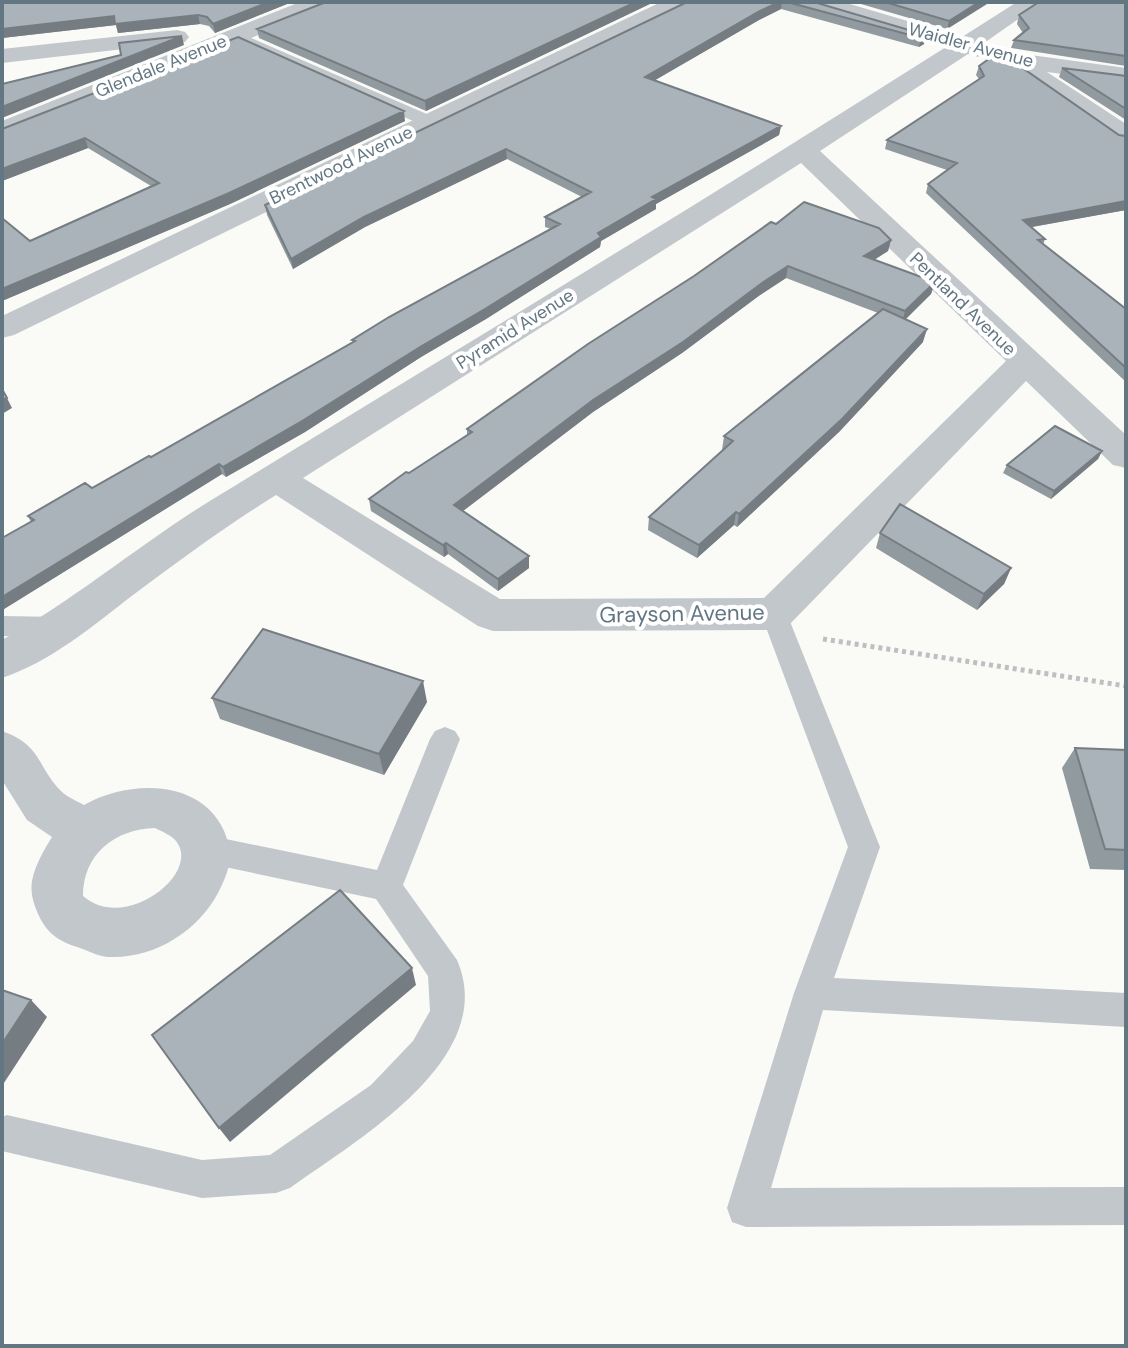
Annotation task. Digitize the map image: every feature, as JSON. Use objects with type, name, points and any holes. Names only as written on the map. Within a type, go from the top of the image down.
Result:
[{"type":"street","name":"Glendale Avenue","points":[[2,130],[320,2]]},
{"type":"street","name":"Brentwood Avenue","points":[[2,328],[679,2]]},
{"type":"street","name":"Waidler Avenue","points":[[819,2],[1014,60],[1126,75]]},
{"type":"street","name":"Pyramid Avenue","points":[[2,661],[61,627],[206,521],[803,150],[1032,2]]},
{"type":"street","points":[[2,56],[243,32]]},
{"type":"street","points":[[1014,60],[1126,136]]},
{"type":"street","name":"Pentland Avenue","points":[[803,150],[1024,363],[1126,456]]},
{"type":"street","name":"Grayson Avenue","points":[[276,478],[493,615],[778,623],[1024,363]]},
{"type":"street","points":[[2,750],[25,773],[44,805],[84,832]]},
{"type":"street","points":[[162,807],[183,814],[201,832],[206,849],[205,870],[195,891],[180,908],[157,924],[131,933],[113,935],[82,926],[62,908],[57,883],[60,869],[71,847],[84,832],[106,817],[130,808],[162,807]]},
{"type":"lane","points":[[243,32],[430,122]]},
{"type":"lane","points":[[778,623],[864,847],[811,993],[746,1208],[1126,1206]]},
{"type":"lane","points":[[2,626],[61,627]]},
{"type":"lane","points":[[386,887],[445,739]]},
{"type":"lane","points":[[7,1134],[202,1179],[276,1174],[384,1098],[426,1054],[448,1013],[445,971],[386,887],[206,849]]},
{"type":"lane","points":[[811,993],[1126,1010]]},
{"type":"path","points":[[778,623],[1126,686]]},
{"type":"building","points":[[2,2],[269,2],[213,24],[207,17],[198,15],[115,24],[114,16],[2,29]]},
{"type":"building","points":[[326,2],[636,2],[425,101],[257,29]]},
{"type":"building","points":[[687,2],[779,2],[645,77],[781,126],[652,197],[656,199],[598,233],[601,237],[485,309],[302,421],[223,467],[219,464],[2,597],[2,538],[34,520],[28,516],[85,483],[92,488],[151,457],[355,341],[352,340],[389,317],[560,224],[545,217],[591,192],[506,149],[364,217],[291,259],[265,205]]},
{"type":"building","points":[[787,2],[814,2],[926,35],[921,38]]},
{"type":"building","points":[[885,2],[979,2],[949,21]]},
{"type":"building","points":[[1039,2],[1126,2],[1126,56],[1014,40],[1029,28],[1019,15]]},
{"type":"building","points":[[182,36],[2,107],[2,84],[121,55],[119,43]]},
{"type":"building","points":[[238,37],[404,111],[227,194],[2,289],[2,218],[30,241],[159,183],[85,138],[2,169],[2,129]]},
{"type":"building","points":[[994,55],[1011,60],[1119,135],[1126,136],[1126,201],[1023,220],[1045,239],[1038,240],[1126,309],[1126,368],[928,184],[957,163],[887,140],[984,76],[979,66]]},
{"type":"building","points":[[1062,68],[1126,76],[1126,109]]},
{"type":"building","points":[[804,202],[879,228],[891,240],[864,256],[935,282],[905,311],[788,266],[762,283],[683,342],[593,400],[454,505],[529,556],[498,579],[446,543],[443,545],[369,499],[406,472],[409,473],[472,432],[467,429],[588,344],[771,222],[776,224]]},
{"type":"building","points":[[883,309],[927,329],[842,419],[739,514],[736,512],[699,545],[649,517],[733,441],[724,436]]},
{"type":"building","points":[[1055,426],[1102,451],[1054,491],[1007,465]]},
{"type":"building","points":[[900,504],[1011,568],[984,594],[880,533]]},
{"type":"building","points":[[263,629],[423,681],[379,754],[212,698]]},
{"type":"building","points":[[1075,748],[1126,750],[1126,850],[1105,849]]},
{"type":"building","points":[[340,890],[412,968],[219,1128],[152,1035]]},
{"type":"building","points":[[2,990],[31,1000],[2,1044]]}]
